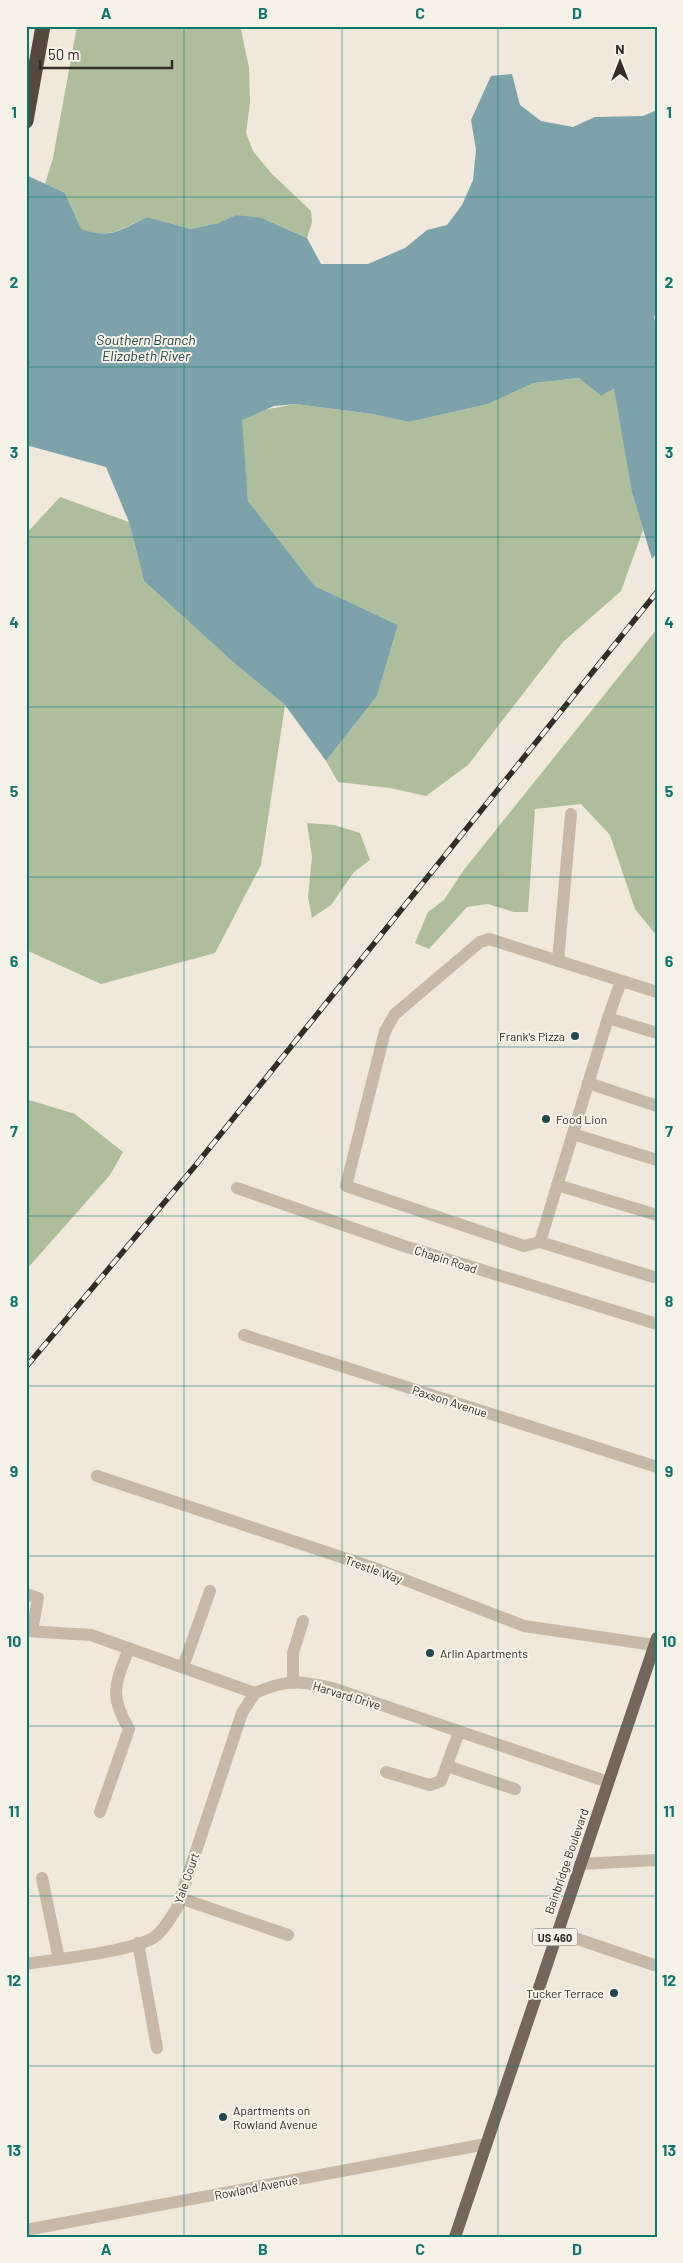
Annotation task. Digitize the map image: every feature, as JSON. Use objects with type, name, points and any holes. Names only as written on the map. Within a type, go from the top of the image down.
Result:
[{"type":"highway","points":[[26,121],[43,26]]},
{"type":"main road","name":"Bainbridge Boulevard","points":[[455,2237],[656,1641]]},
{"type":"street","points":[[558,961],[572,814]]},
{"type":"street","points":[[657,992],[489,938],[480,942],[395,1014],[385,1031],[346,1186],[524,1246],[540,1242],[657,1278]]},
{"type":"street","points":[[540,1242],[621,981]]},
{"type":"street","points":[[608,1018],[657,1033]]},
{"type":"street","points":[[588,1083],[657,1106]]},
{"type":"street","points":[[573,1134],[657,1160]]},
{"type":"street","points":[[557,1185],[657,1215]]},
{"type":"street","name":"Chapin Road","points":[[237,1188],[404,1246],[657,1324]]},
{"type":"street","name":"Paxson Avenue","points":[[244,1335],[657,1468]]},
{"type":"street","name":"Trestle Way","points":[[97,1476],[377,1570],[524,1626],[656,1641]]},
{"type":"street","points":[[183,1667],[210,1591]]},
{"type":"street","points":[[26,1594],[38,1598],[29,1631],[90,1635],[255,1692]]},
{"type":"street","points":[[292,1682],[292,1653],[303,1621]]},
{"type":"street","points":[[100,1812],[129,1729],[116,1706],[115,1694],[129,1648]]},
{"type":"street","name":"Harvard Drive","points":[[255,1692],[278,1683],[292,1682],[332,1688],[608,1782]]},
{"type":"street","name":"Yale Court","points":[[26,1964],[138,1943],[153,1938],[166,1925],[180,1898],[242,1713],[255,1692]]},
{"type":"street","points":[[386,1772],[430,1785],[441,1781],[459,1732]]},
{"type":"street","points":[[447,1766],[515,1788]]},
{"type":"street","points":[[580,1864],[657,1860]]},
{"type":"street","points":[[42,1878],[59,1959]]},
{"type":"street","points":[[180,1898],[288,1935]]},
{"type":"street","points":[[557,1932],[657,1966]]},
{"type":"street","points":[[138,1943],[157,2048]]},
{"type":"street","name":"Rowland Avenue","points":[[26,2230],[486,2144]]},
{"type":"green space","points":[[77,26],[240,26],[249,67],[250,103],[246,133],[253,151],[271,173],[311,211],[312,222],[307,238],[267,220],[236,215],[220,223],[191,229],[147,217],[122,229],[108,233],[91,233],[81,230],[65,193],[45,184],[53,158]]},
{"type":"green space","points":[[579,378],[601,396],[615,383],[632,493],[643,530],[621,591],[563,642],[468,765],[426,796],[390,788],[338,782],[326,761],[377,696],[398,625],[315,586],[248,501],[241,420],[263,410],[296,404],[372,414],[409,422],[488,404],[534,383]]},
{"type":"green space","points":[[60,497],[129,522],[144,581],[233,662],[285,705],[261,865],[215,953],[101,984],[26,950],[26,534]]},
{"type":"green space","points":[[657,629],[657,936],[635,909],[610,835],[581,804],[535,809],[528,912],[514,912],[488,904],[467,907],[429,949],[415,943],[428,912],[444,900],[463,871]]},
{"type":"green space","points":[[307,823],[334,825],[360,833],[370,860],[354,872],[331,905],[312,918],[308,897],[312,857]]},
{"type":"green space","points":[[26,1099],[75,1114],[123,1152],[110,1175],[26,1270]]},
{"type":"water","name":"Southern Branch Elizabeth River","points":[[512,74],[520,105],[541,121],[573,127],[595,117],[643,116],[657,110],[657,312],[654,317],[657,330],[657,553],[652,559],[632,493],[614,388],[601,396],[579,378],[534,383],[488,404],[409,422],[372,414],[296,404],[274,406],[242,420],[248,501],[315,586],[398,625],[377,696],[326,761],[285,705],[233,662],[144,581],[129,522],[106,467],[26,445],[26,175],[65,193],[81,229],[91,232],[115,232],[147,217],[191,229],[219,223],[236,215],[262,218],[307,238],[321,264],[368,264],[405,248],[427,230],[447,225],[462,205],[473,180],[476,150],[471,120],[491,76]]},
{"type":"railway","points":[[26,1367],[195,1166],[657,592]]},
{"type":"place","name":"Frank's Pizza","points":[[575,1036]]},
{"type":"place","name":"Food Lion","points":[[546,1119]]},
{"type":"place","name":"Arlin Apartments","points":[[430,1653]]},
{"type":"place","name":"Tucker Terrace","points":[[614,1993]]},
{"type":"place","name":"Apartments on Rowland Avenue","points":[[223,2117]]}]
